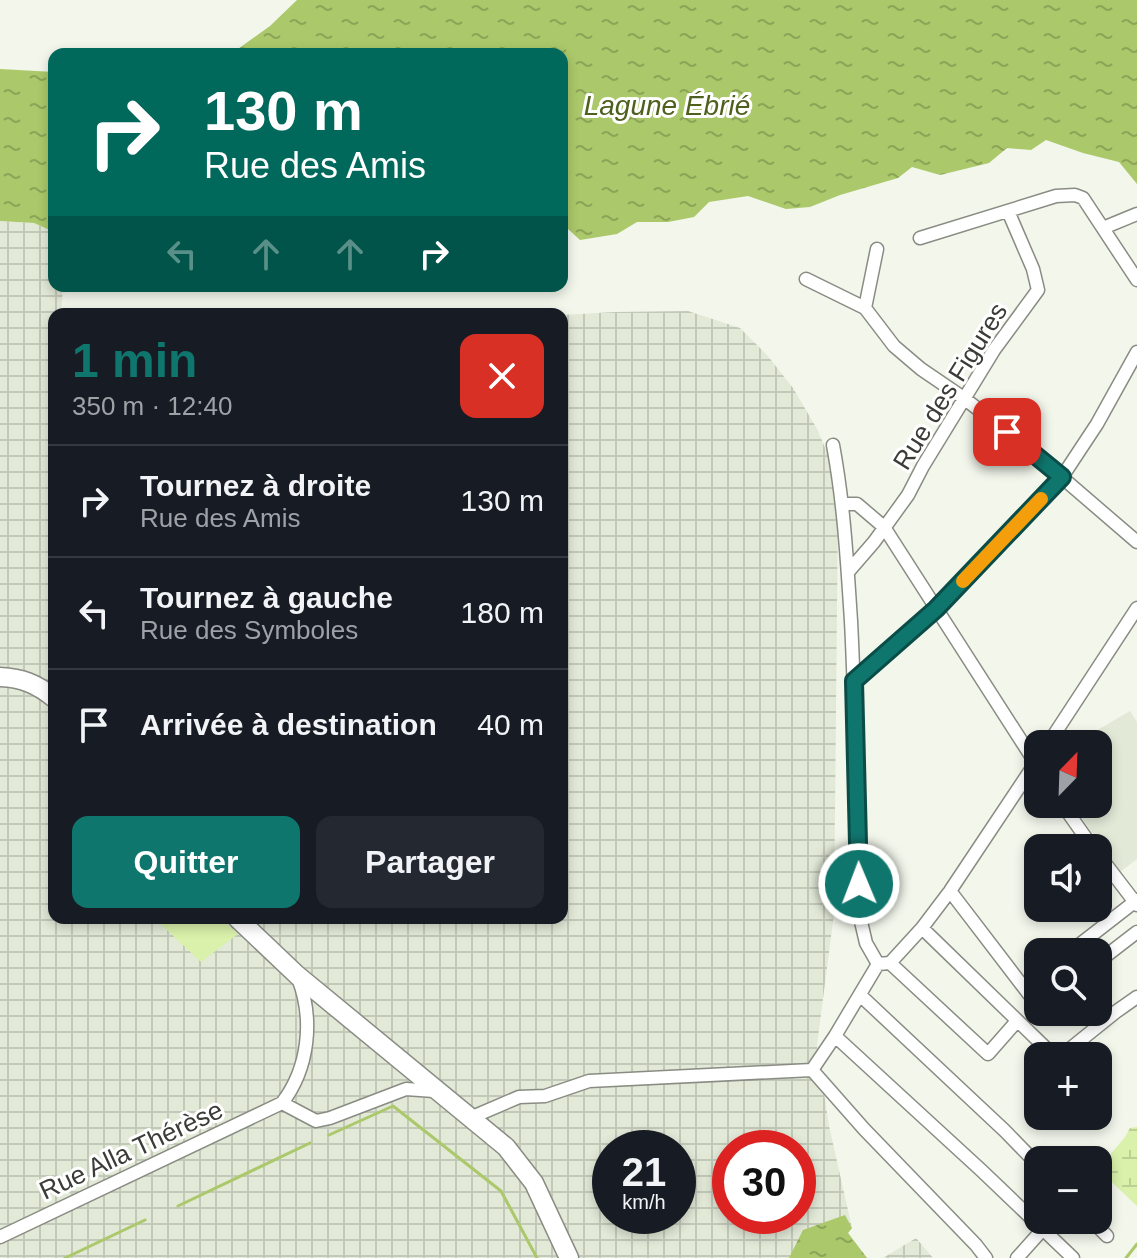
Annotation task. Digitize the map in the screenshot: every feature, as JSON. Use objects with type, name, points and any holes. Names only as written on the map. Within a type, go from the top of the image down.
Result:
[{"type":"street","points":[[920,238],[1056,196],[1075,195],[1083,198],[1137,280]]},
{"type":"street","name":"Rue des Figures","points":[[848,572],[908,495],[994,350],[1038,290],[1033,269],[1008,211]]},
{"type":"street","points":[[1103,228],[1137,214]]},
{"type":"street","points":[[865,308],[877,249]]},
{"type":"street","points":[[806,279],[865,308],[894,346],[1062,477],[1137,542]]},
{"type":"street","points":[[854,681],[936,609],[1062,477],[1097,424],[1137,352]]},
{"type":"street","points":[[833,445],[843,504],[848,572],[854,681],[859,913],[866,943],[884,964],[988,1054],[1017,1021]]},
{"type":"street","points":[[843,504],[857,504],[884,527],[1024,743]]},
{"type":"street","points":[[1057,730],[1137,608]]},
{"type":"street","points":[[0,677],[25,680],[48,693]]},
{"type":"street","points":[[812,1070],[860,995],[884,964],[922,928],[1024,782]]},
{"type":"street","points":[[1088,938],[1136,902],[1112,872]]},
{"type":"street","points":[[950,891],[1024,987]]},
{"type":"street","points":[[243,924],[297,975],[506,1147],[534,1183],[569,1258]]},
{"type":"street","points":[[922,928],[1039,1042]]},
{"type":"street","points":[[1112,951],[1137,932]]},
{"type":"street","points":[[297,975],[307,1010],[304,1057],[282,1103],[316,1121],[406,1089],[438,1092]]},
{"type":"street","points":[[860,995],[1024,1151]]},
{"type":"street","points":[[1078,1042],[1137,997]]},
{"type":"street","points":[[835,1036],[1024,1211]]},
{"type":"street","points":[[470,1118],[519,1097],[545,1096],[589,1081],[812,1070]]},
{"type":"street","points":[[812,1070],[986,1258]]},
{"type":"street","name":"Rue Alla Thérèse","points":[[0,1237],[282,1103]]},
{"type":"street","points":[[1017,1258],[1039,1234]]},
{"type":"street","points":[[1048,1234],[1073,1258]]},
{"type":"shaded area","points":[[0,221],[34,223],[48,229],[48,292],[63,292],[61,308],[48,308],[48,924],[568,924],[568,315],[688,311],[740,328],[767,355],[793,388],[817,429],[831,462],[838,506],[834,914],[817,1045],[829,1126],[852,1228],[848,1233],[867,1258],[0,1258]]},
{"type":"shaded area","points":[[1130,711],[1137,722],[1137,859],[1120,872],[1112,861],[1112,834],[1093,834],[1082,818],[1112,818],[1112,730],[1098,730]]},
{"type":"shaded area","points":[[916,1238],[933,1258],[883,1258]]},
{"type":"green space","points":[[160,924],[227,924],[238,934],[201,962]]},
{"type":"green space","points":[[1137,1127],[1137,1206],[1112,1182],[1112,1152],[1130,1128]]},
{"type":"water","name":"Lagune Ébrié","points":[[297,0],[1137,0],[1137,184],[1119,162],[1046,140],[1031,150],[1007,148],[989,163],[940,175],[912,167],[898,178],[810,207],[786,209],[748,196],[709,202],[694,217],[668,222],[637,222],[617,234],[580,240],[568,229],[568,48],[239,48],[270,26]]},
{"type":"water","points":[[0,69],[48,72],[48,229],[34,223],[0,221]]},
{"type":"water","points":[[845,1215],[852,1228],[848,1233],[867,1258],[789,1258],[801,1234],[816,1234],[816,1225]]},
{"type":"waterway","points":[[329,1135],[393,1106],[501,1191],[537,1258]]},
{"type":"waterway","points":[[178,1206],[310,1143]]},
{"type":"waterway","points":[[65,1258],[145,1220]]},
{"type":"waterway","points":[[1126,1258],[1137,1244]]},
{"type":"slow traffic","points":[[963,581],[1041,499]]},
{"type":"route","points":[[859,884],[854,681],[936,609],[1062,477],[1007,432]]}]
